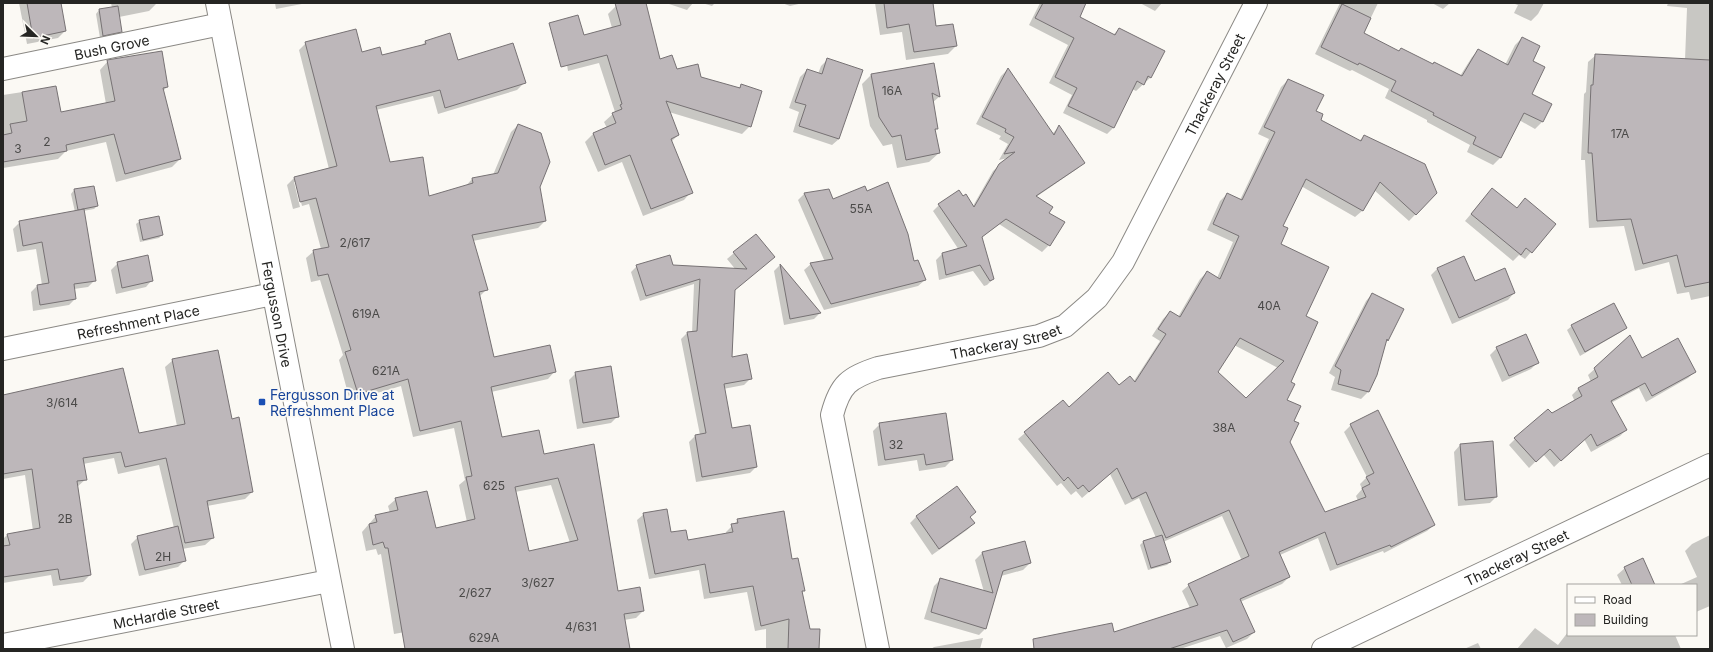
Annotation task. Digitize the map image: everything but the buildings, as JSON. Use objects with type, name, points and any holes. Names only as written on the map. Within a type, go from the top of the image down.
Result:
[{"type":"street","name":"Fergusson Drive","points":[[217,3],[343,649]]},
{"type":"street","name":"Thackeray Street","points":[[878,649],[832,415],[836,400],[842,389],[856,376],[878,368],[1039,336],[1065,326],[1097,298],[1123,262],[1256,3]]},
{"type":"street","name":"Bush Grove","points":[[3,69],[221,24]]},
{"type":"street","name":"Refreshment Place","points":[[3,349],[273,294]]},
{"type":"street","name":"Thackeray Street","points":[[1323,649],[1710,465]]},
{"type":"street","name":"McHardie Street","points":[[3,645],[329,581]]},
{"type":"place","name":"Fergusson Drive at Refreshment Place","points":[[262,402]]}]
